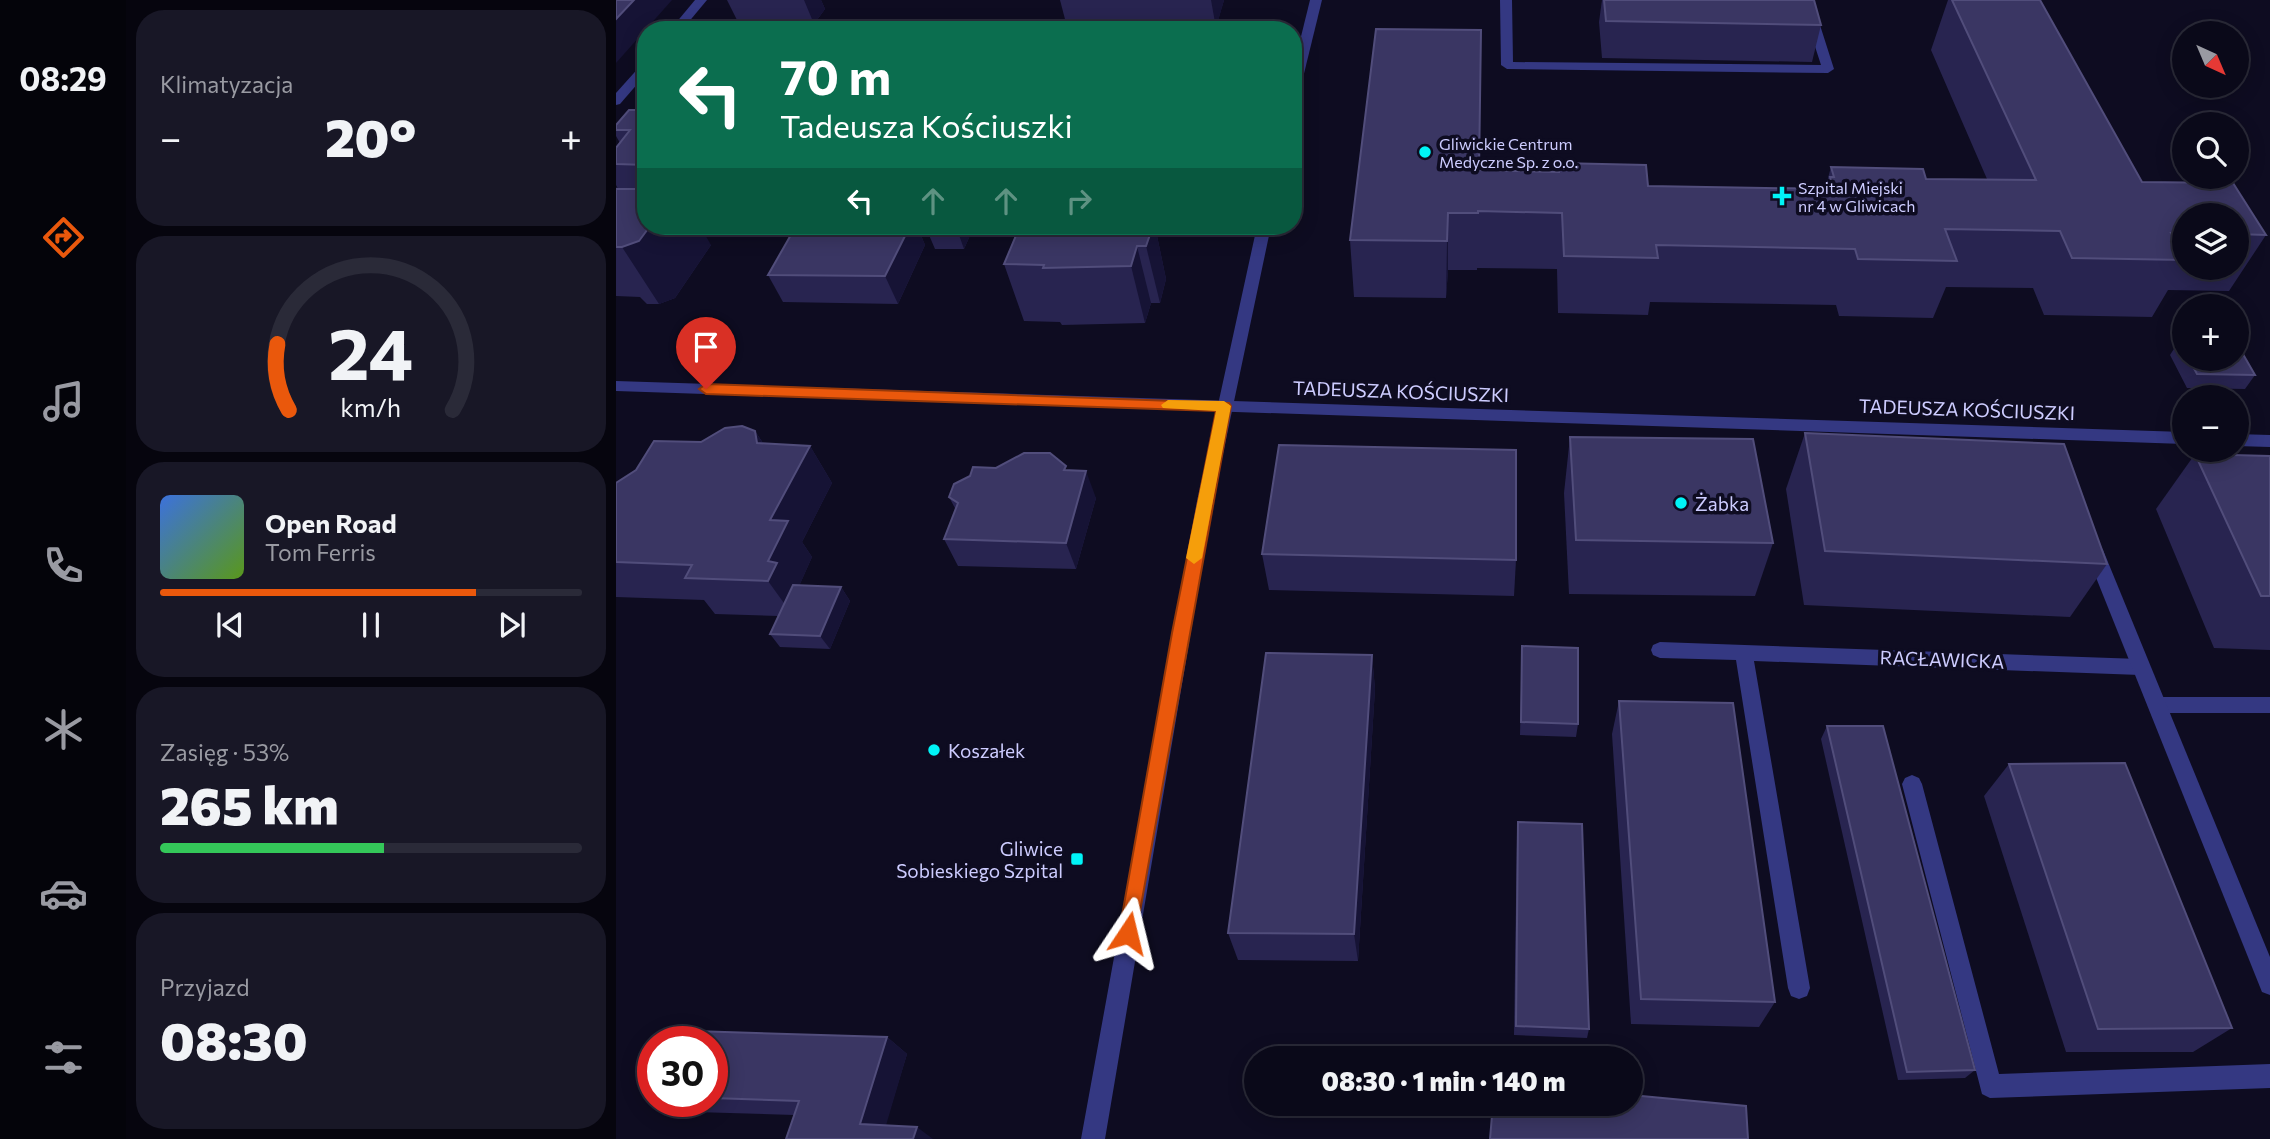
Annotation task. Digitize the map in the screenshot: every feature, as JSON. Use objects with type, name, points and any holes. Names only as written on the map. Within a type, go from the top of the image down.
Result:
[{"type":"street","points":[[684,21],[701,0]]},
{"type":"street","points":[[1302,57],[1316,0]]},
{"type":"street","points":[[1506,0],[1507,65],[1828,69],[1806,0]]},
{"type":"street","points":[[616,101],[637,76]]},
{"type":"street","points":[[1093,1139],[1180,633],[1224,406],[1262,235]]},
{"type":"street","name":"TADEUSZA KOŚCIUSZKI","points":[[616,386],[2172,438]]},
{"type":"street","points":[[2048,433],[2057,457]]},
{"type":"street","points":[[2249,440],[2270,441]]},
{"type":"street","points":[[2086,531],[2270,984]]},
{"type":"street","name":"RACŁAWICKA","points":[[1660,650],[2104,663],[2140,667]]},
{"type":"street","points":[[1744,654],[1799,988]]},
{"type":"street","points":[[2158,705],[2270,705]]},
{"type":"street","points":[[1912,784],[1990,1086],[2270,1076]]},
{"type":"building","points":[[616,0],[634,0],[616,19]]},
{"type":"building","points":[[1604,0],[1814,0],[1821,25],[1606,21]]},
{"type":"building","points":[[1952,0],[2040,0],[2142,182],[2172,182],[2172,189],[2237,189],[2246,203],[2172,203],[2172,260],[2072,258],[2060,231],[1945,229],[1957,261],[1858,259],[1855,249],[1656,245],[1658,258],[1564,256],[1562,213],[1448,213],[1447,241],[1350,240],[1376,29],[1481,30],[1479,170],[1559,172],[1559,163],[1646,165],[1648,186],[1833,189],[1831,167],[1923,169],[1926,179],[2036,180]]},
{"type":"building","points":[[629,110],[637,110],[637,165],[616,164],[616,148],[630,130],[616,130],[616,125]]},
{"type":"building","points":[[616,189],[637,189],[637,235],[643,235],[639,241],[616,247]]},
{"type":"building","points":[[2249,208],[2266,235],[2249,234]]},
{"type":"building","points":[[791,235],[906,235],[885,276],[768,275]]},
{"type":"building","points":[[1016,235],[1150,235],[1146,246],[1137,246],[1131,266],[1043,268],[1044,265],[1004,264]]},
{"type":"building","points":[[2249,365],[2255,375],[2197,374],[2195,371],[2249,371]]},
{"type":"building","points":[[742,426],[755,431],[757,443],[810,446],[770,520],[788,521],[768,561],[777,563],[768,581],[685,578],[692,565],[616,562],[616,483],[636,470],[654,441],[701,442],[725,428]]},
{"type":"building","points":[[1805,433],[2064,444],[2107,564],[1825,551]]},
{"type":"building","points":[[1570,437],[1753,439],[1773,543],[1576,540]]},
{"type":"building","points":[[1279,445],[1516,450],[1516,560],[1262,554]]},
{"type":"building","points":[[1024,453],[1050,453],[1066,466],[1064,470],[1086,471],[1066,543],[944,539],[958,503],[949,497],[954,484],[970,476],[973,467],[996,468]]},
{"type":"building","points":[[2249,455],[2270,456],[2270,596],[2261,596],[2199,462],[2249,462]]},
{"type":"building","points":[[793,585],[841,587],[820,636],[770,634]]},
{"type":"building","points":[[1522,646],[1578,648],[1578,724],[1521,722]]},
{"type":"building","points":[[1266,653],[1372,655],[1354,934],[1228,933]]},
{"type":"building","points":[[1619,701],[1733,703],[1775,1002],[1641,999]]},
{"type":"building","points":[[1827,726],[1883,726],[1975,1070],[1907,1072]]},
{"type":"building","points":[[2125,763],[2232,1028],[2098,1029],[2009,764]]},
{"type":"building","points":[[1518,822],[1582,824],[1589,1029],[1516,1026]]},
{"type":"building","points":[[728,1032],[887,1037],[860,1124],[917,1127],[913,1139],[786,1139],[799,1101],[728,1099]]},
{"type":"building","points":[[1643,1096],[1746,1106],[1748,1139],[1490,1139],[1492,1116],[1643,1116]]},
{"type":"slow traffic","points":[[1168,405],[1224,406],[1194,558]]},
{"type":"place","name":"Gliwickie Centrum Medyczne Sp. z o.o.","points":[[1425,152]]},
{"type":"place","name":"Szpital Miejski nr 4 w Gliwicach","points":[[1782,196]]},
{"type":"place","name":"Żabka","points":[[1681,503]]},
{"type":"place","name":"Koszałek","points":[[934,750]]},
{"type":"place","name":"Gliwice Sobieskiego Szpital","points":[[1077,859]]},
{"type":"route","points":[[706,389],[1224,406],[1180,633],[1128,933]]}]
